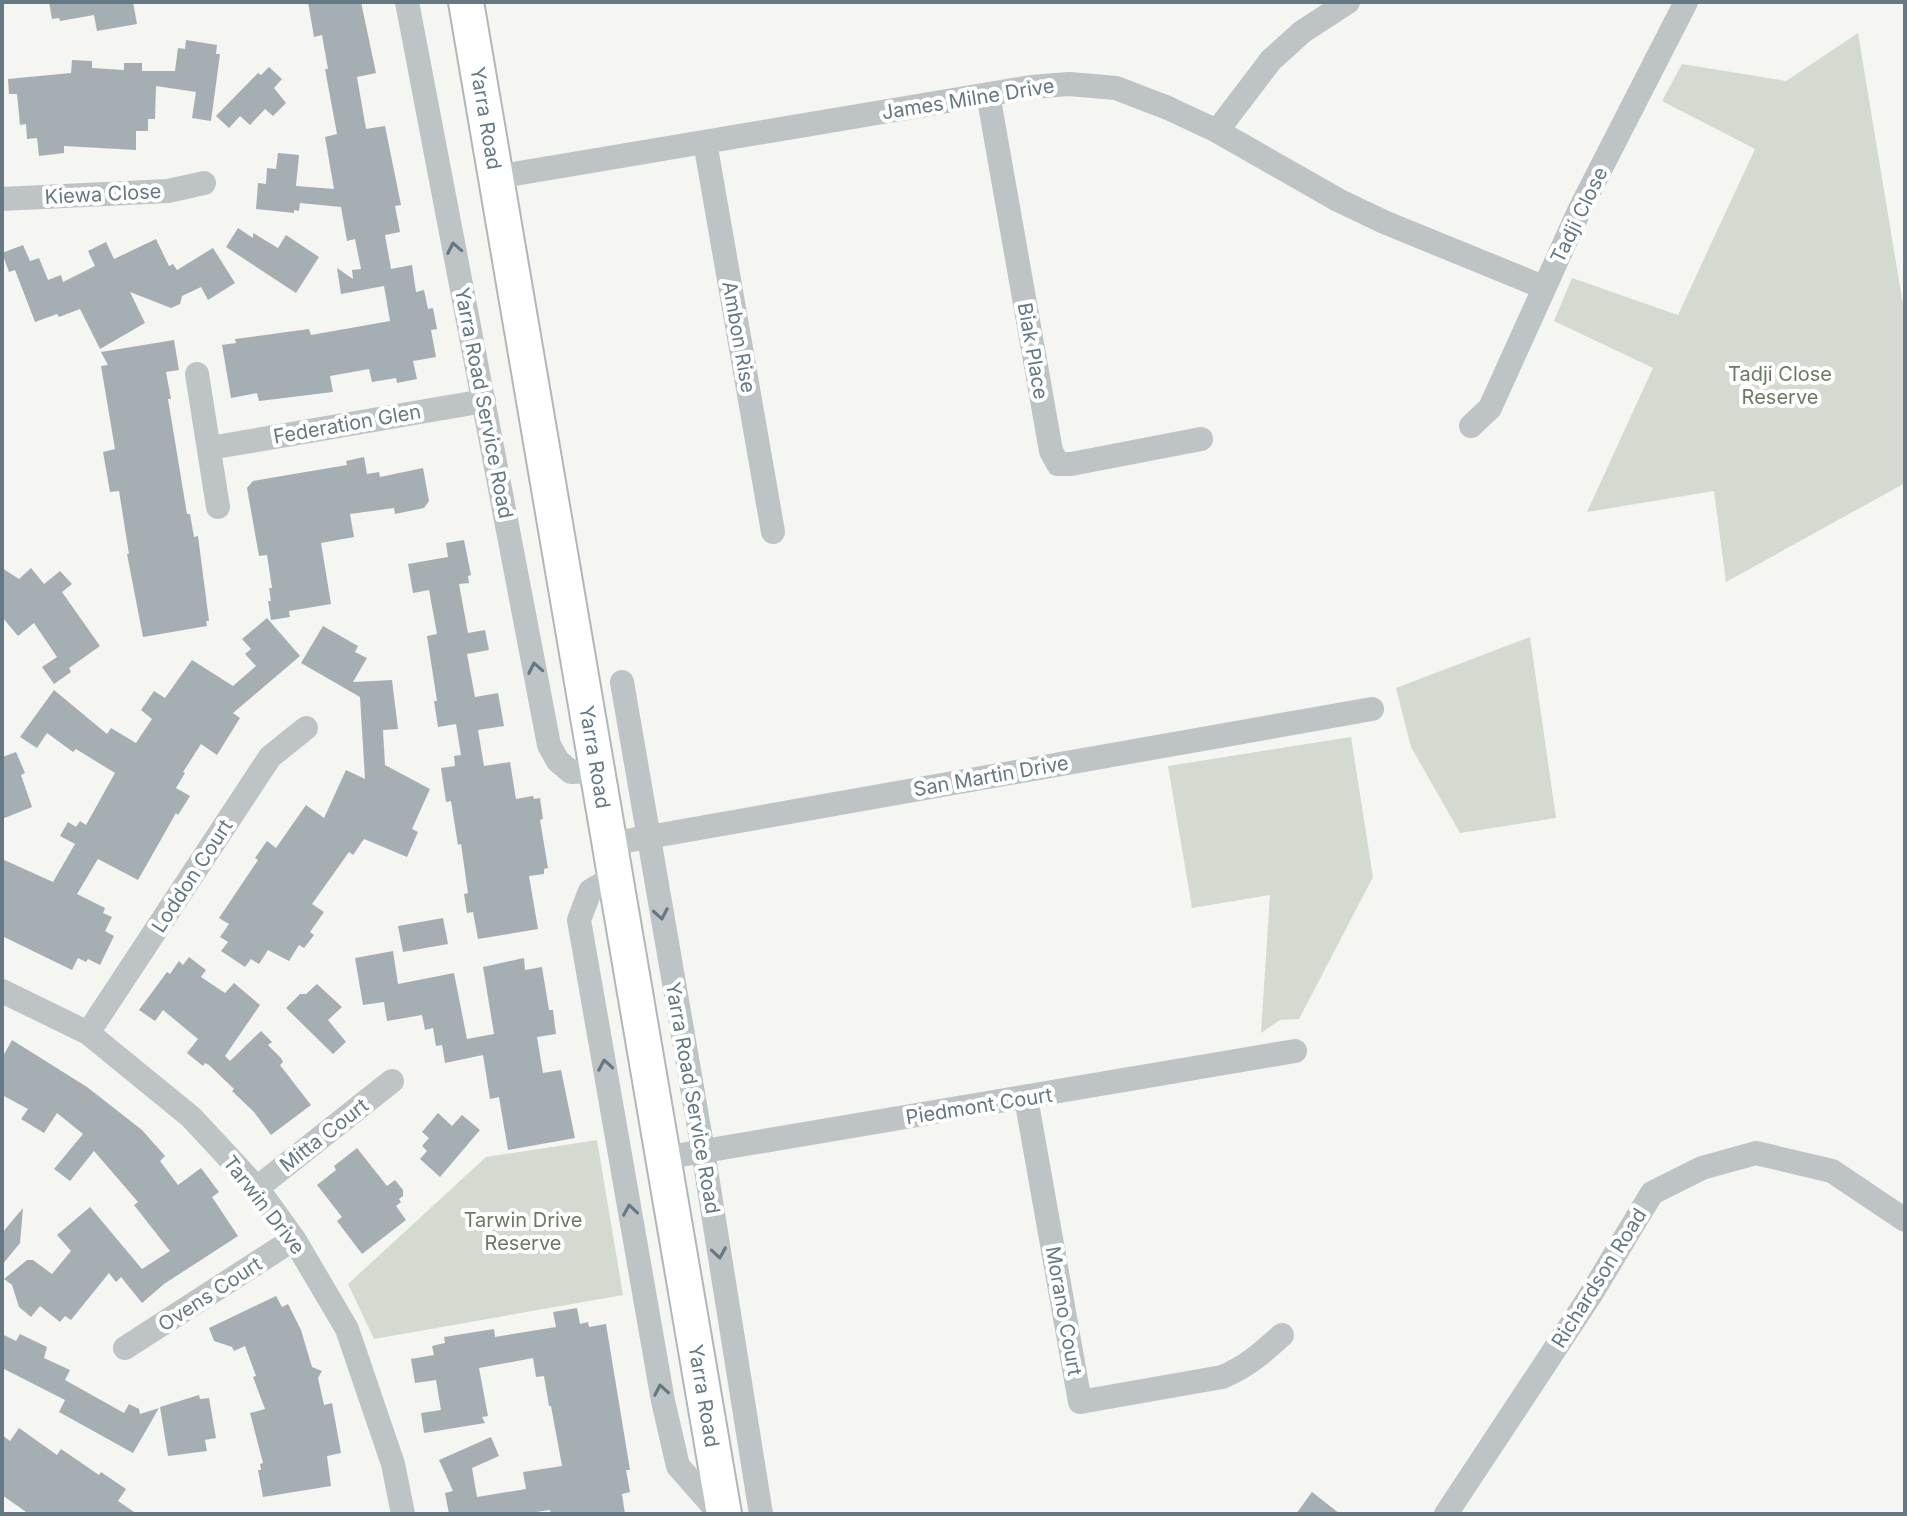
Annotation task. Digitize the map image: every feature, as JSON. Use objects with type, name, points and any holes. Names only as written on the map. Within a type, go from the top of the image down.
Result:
[{"type":"main road","name":"Yarra Road","points":[[466,2],[722,1514]]},
{"type":"street","name":"Yarra Road Service Road","points":[[407,2],[549,745],[558,761],[571,772],[595,771]]},
{"type":"street","points":[[1217,131],[1271,60],[1302,32],[1348,2]]},
{"type":"street","name":"Tadji Close","points":[[1471,426],[1490,408],[1543,287],[1686,2]]},
{"type":"street","name":"James Milne Drive","points":[[496,177],[988,94],[1069,84],[1116,88],[1217,131],[1338,200],[1543,287]]},
{"type":"street","name":"Biak Place","points":[[988,94],[1051,451],[1058,464],[1201,439]]},
{"type":"street","name":"Ambon Rise","points":[[705,142],[773,532]]},
{"type":"street","name":"Kiewa Close","points":[[2,199],[168,191],[204,183]]},
{"type":"street","points":[[197,374],[218,507]]},
{"type":"street","name":"Federation Glen","points":[[210,448],[484,401]]},
{"type":"street","name":"Yarra Road Service Road","points":[[622,682],[703,1151],[761,1514]]},
{"type":"street","name":"San Martin Drive","points":[[612,860],[648,838],[1372,709]]},
{"type":"street","name":"Loddon Court","points":[[88,1033],[270,757],[306,728]]},
{"type":"street","points":[[612,860],[590,891],[579,920],[663,1401],[678,1466],[722,1514]]},
{"type":"street","name":"Tarwin Drive","points":[[2,991],[88,1033],[191,1117],[257,1188],[294,1239],[347,1329],[393,1464],[403,1514]]},
{"type":"street","name":"Piedmont Court","points":[[663,1158],[1295,1051]]},
{"type":"street","name":"Mitta Court","points":[[257,1188],[392,1081]]},
{"type":"street","name":"Morano Court","points":[[1026,1098],[1080,1402],[1222,1377],[1256,1359],[1282,1335]]},
{"type":"street","name":"Richardson Road","points":[[1446,1514],[1590,1296],[1652,1193],[1702,1168],[1756,1153],[1832,1171],[1905,1220]]},
{"type":"street","name":"Ovens Court","points":[[125,1348],[294,1239]]},
{"type":"green space","name":"Tadji Close Reserve","points":[[1858,33],[1905,317],[1905,483],[1726,582],[1714,491],[1587,512],[1653,368],[1554,321],[1572,278],[1678,315],[1755,149],[1662,101],[1682,64],[1786,81]]},
{"type":"green space","points":[[1530,637],[1556,818],[1460,833],[1411,747],[1396,688]]},
{"type":"green space","points":[[1351,737],[1373,877],[1299,1019],[1280,1020],[1261,1033],[1270,895],[1192,908],[1168,766]]},
{"type":"green space","name":"Tarwin Drive Reserve","points":[[597,1140],[623,1295],[374,1339],[348,1284],[486,1157]]},
{"type":"building","points":[[49,2],[133,2],[137,24],[97,31],[94,15],[60,21],[59,18],[52,19]]},
{"type":"building","points":[[308,2],[361,2],[376,73],[357,77],[366,129],[385,126],[401,205],[395,206],[400,232],[385,235],[391,269],[412,265],[416,292],[424,290],[428,309],[433,308],[437,329],[431,330],[436,357],[413,361],[417,379],[397,383],[396,378],[372,382],[369,369],[330,376],[333,392],[259,401],[257,393],[231,398],[222,345],[236,343],[235,339],[309,329],[311,335],[390,321],[384,286],[341,294],[337,268],[353,279],[352,270],[361,269],[355,239],[347,241],[341,207],[300,203],[299,211],[294,210],[294,213],[256,209],[258,183],[266,184],[267,168],[276,169],[278,153],[299,155],[296,186],[334,189],[325,137],[337,134],[325,69],[328,69],[322,35],[314,37]]},
{"type":"building","points":[[186,40],[217,45],[216,54],[220,54],[211,121],[192,118],[196,92],[156,86],[155,119],[148,119],[148,131],[136,131],[136,150],[64,146],[64,153],[39,156],[37,138],[27,139],[26,124],[20,125],[17,94],[9,94],[8,79],[71,73],[72,60],[92,61],[92,68],[124,70],[124,63],[142,63],[142,71],[175,71],[178,48],[185,49]]},
{"type":"building","points":[[269,67],[282,79],[274,88],[286,103],[273,116],[265,109],[250,125],[240,116],[229,128],[216,116],[258,73],[261,75]]},
{"type":"building","points":[[238,228],[278,248],[286,235],[319,257],[296,293],[226,247]]},
{"type":"building","points":[[156,239],[169,266],[173,264],[177,270],[213,248],[235,283],[208,300],[201,287],[182,296],[180,304],[171,308],[130,292],[145,323],[100,349],[80,309],[35,322],[15,270],[9,272],[2,253],[23,245],[30,261],[39,258],[48,280],[61,275],[63,282],[95,266],[88,251],[106,242],[114,259]]},
{"type":"building","points":[[174,340],[179,370],[166,372],[171,399],[168,399],[187,514],[190,514],[194,537],[198,536],[209,621],[206,621],[207,626],[143,637],[119,491],[110,492],[103,452],[115,449],[101,366],[108,365],[101,352]]},
{"type":"building","points":[[364,457],[367,474],[379,472],[380,477],[423,468],[429,501],[424,508],[395,514],[394,508],[350,514],[354,537],[321,543],[331,604],[289,611],[290,617],[271,620],[268,601],[271,601],[269,588],[272,588],[267,555],[259,556],[247,488],[253,481],[347,465],[346,461]]},
{"type":"building","points":[[464,540],[471,575],[468,576],[469,583],[459,584],[468,633],[485,630],[489,650],[467,654],[475,697],[498,693],[504,726],[478,730],[484,766],[510,762],[516,799],[540,798],[543,819],[540,820],[548,868],[544,869],[544,874],[529,876],[538,929],[478,939],[473,912],[467,913],[464,894],[468,893],[461,844],[458,845],[451,801],[446,802],[441,768],[455,766],[454,756],[461,755],[456,724],[438,727],[427,636],[437,634],[429,590],[413,593],[408,564],[448,557],[446,543]]},
{"type":"building","points":[[2,568],[19,579],[31,568],[44,584],[60,571],[72,584],[62,592],[100,646],[69,668],[71,672],[54,684],[42,667],[57,657],[34,623],[18,636],[2,617]]},
{"type":"building","points":[[267,618],[300,656],[233,713],[240,718],[217,755],[201,744],[176,788],[190,796],[178,815],[176,813],[138,880],[98,859],[77,894],[105,908],[103,913],[112,917],[105,931],[114,936],[100,965],[78,958],[72,970],[2,936],[2,859],[53,882],[75,844],[60,836],[68,822],[76,827],[80,821],[86,825],[115,773],[76,749],[73,752],[47,733],[37,748],[20,737],[54,690],[107,734],[111,728],[136,743],[152,719],[141,710],[154,691],[165,698],[192,660],[233,686],[256,666],[245,654],[251,649],[242,639]]},
{"type":"building","points":[[323,626],[358,646],[355,652],[367,658],[353,682],[392,680],[398,729],[383,730],[385,765],[430,789],[412,829],[418,832],[407,857],[364,839],[353,855],[349,852],[312,904],[324,912],[310,932],[314,935],[304,948],[299,945],[289,961],[268,950],[259,964],[251,959],[245,967],[221,951],[228,942],[220,937],[229,924],[219,918],[258,860],[255,858],[267,841],[276,848],[306,805],[324,818],[346,770],[365,779],[360,697],[301,663]]},
{"type":"building","points":[[16,752],[25,773],[21,775],[32,807],[2,819],[2,757]]},
{"type":"building","points":[[443,918],[448,944],[403,952],[398,926]]},
{"type":"building","points":[[393,951],[398,984],[454,973],[467,1039],[494,1034],[483,967],[524,958],[525,970],[542,967],[556,1034],[537,1037],[543,1073],[561,1070],[575,1138],[508,1150],[499,1097],[490,1099],[483,1055],[445,1063],[442,1045],[436,1046],[433,1028],[425,1030],[422,1015],[387,1021],[384,1002],[363,1005],[355,958]]},
{"type":"building","points":[[189,957],[206,970],[201,977],[225,993],[234,983],[260,1005],[225,1056],[230,1061],[261,1031],[272,1042],[268,1045],[281,1058],[283,1062],[280,1065],[311,1105],[271,1135],[254,1112],[232,1091],[234,1089],[209,1065],[205,1063],[203,1066],[187,1053],[198,1039],[163,1010],[155,1021],[139,1010],[167,972],[170,974],[179,961],[183,965]]},
{"type":"building","points":[[317,984],[342,1007],[328,1020],[346,1042],[333,1054],[286,1008],[300,994],[306,994]]},
{"type":"building","points":[[12,1040],[87,1087],[142,1130],[165,1156],[160,1161],[178,1185],[201,1168],[219,1192],[212,1197],[238,1236],[164,1284],[142,1303],[121,1277],[116,1282],[109,1273],[71,1320],[65,1316],[60,1322],[40,1306],[31,1317],[19,1307],[12,1285],[4,1279],[27,1260],[33,1260],[52,1274],[71,1251],[57,1235],[90,1207],[142,1269],[170,1251],[134,1205],[138,1202],[94,1151],[70,1181],[54,1169],[83,1134],[57,1113],[44,1133],[21,1119],[28,1109],[2,1095],[2,1058]]},
{"type":"building","points":[[438,1113],[452,1126],[462,1115],[480,1130],[440,1177],[420,1159],[427,1151],[422,1146],[429,1138],[422,1132]]},
{"type":"building","points":[[357,1148],[387,1186],[395,1180],[403,1190],[403,1196],[399,1199],[401,1202],[396,1206],[406,1220],[362,1254],[337,1221],[342,1217],[317,1185],[336,1170],[334,1166]]},
{"type":"building","points":[[23,1208],[20,1243],[2,1265],[2,1233]]},
{"type":"building","points":[[276,1296],[282,1307],[288,1304],[301,1330],[312,1367],[322,1371],[318,1378],[324,1405],[332,1403],[341,1453],[327,1456],[331,1486],[263,1497],[258,1470],[261,1470],[260,1464],[263,1463],[250,1413],[265,1409],[253,1377],[256,1376],[245,1346],[234,1351],[232,1347],[214,1341],[209,1328]]},
{"type":"building","points":[[577,1308],[580,1324],[588,1322],[589,1327],[606,1324],[630,1470],[626,1470],[630,1492],[622,1494],[625,1514],[551,1514],[550,1510],[523,1514],[449,1514],[445,1493],[453,1491],[439,1460],[491,1437],[499,1456],[472,1468],[477,1497],[526,1489],[523,1472],[562,1466],[544,1376],[536,1377],[533,1358],[479,1368],[488,1416],[482,1417],[485,1423],[424,1433],[421,1413],[441,1410],[436,1380],[415,1383],[411,1359],[434,1355],[432,1346],[445,1343],[444,1337],[494,1329],[495,1337],[556,1327],[553,1312]]},
{"type":"building","points":[[2,1334],[16,1341],[20,1334],[47,1347],[44,1358],[70,1370],[65,1380],[124,1413],[129,1404],[139,1409],[140,1414],[159,1408],[133,1453],[59,1412],[65,1400],[2,1368]]},
{"type":"building","points":[[199,1395],[200,1399],[209,1398],[216,1438],[205,1440],[207,1451],[168,1456],[160,1407]]},
{"type":"building","points":[[19,1428],[57,1455],[61,1449],[126,1489],[118,1501],[137,1514],[29,1514],[2,1495],[2,1435],[10,1441]]},
{"type":"building","points":[[1312,1492],[1340,1514],[1296,1514]]}]
